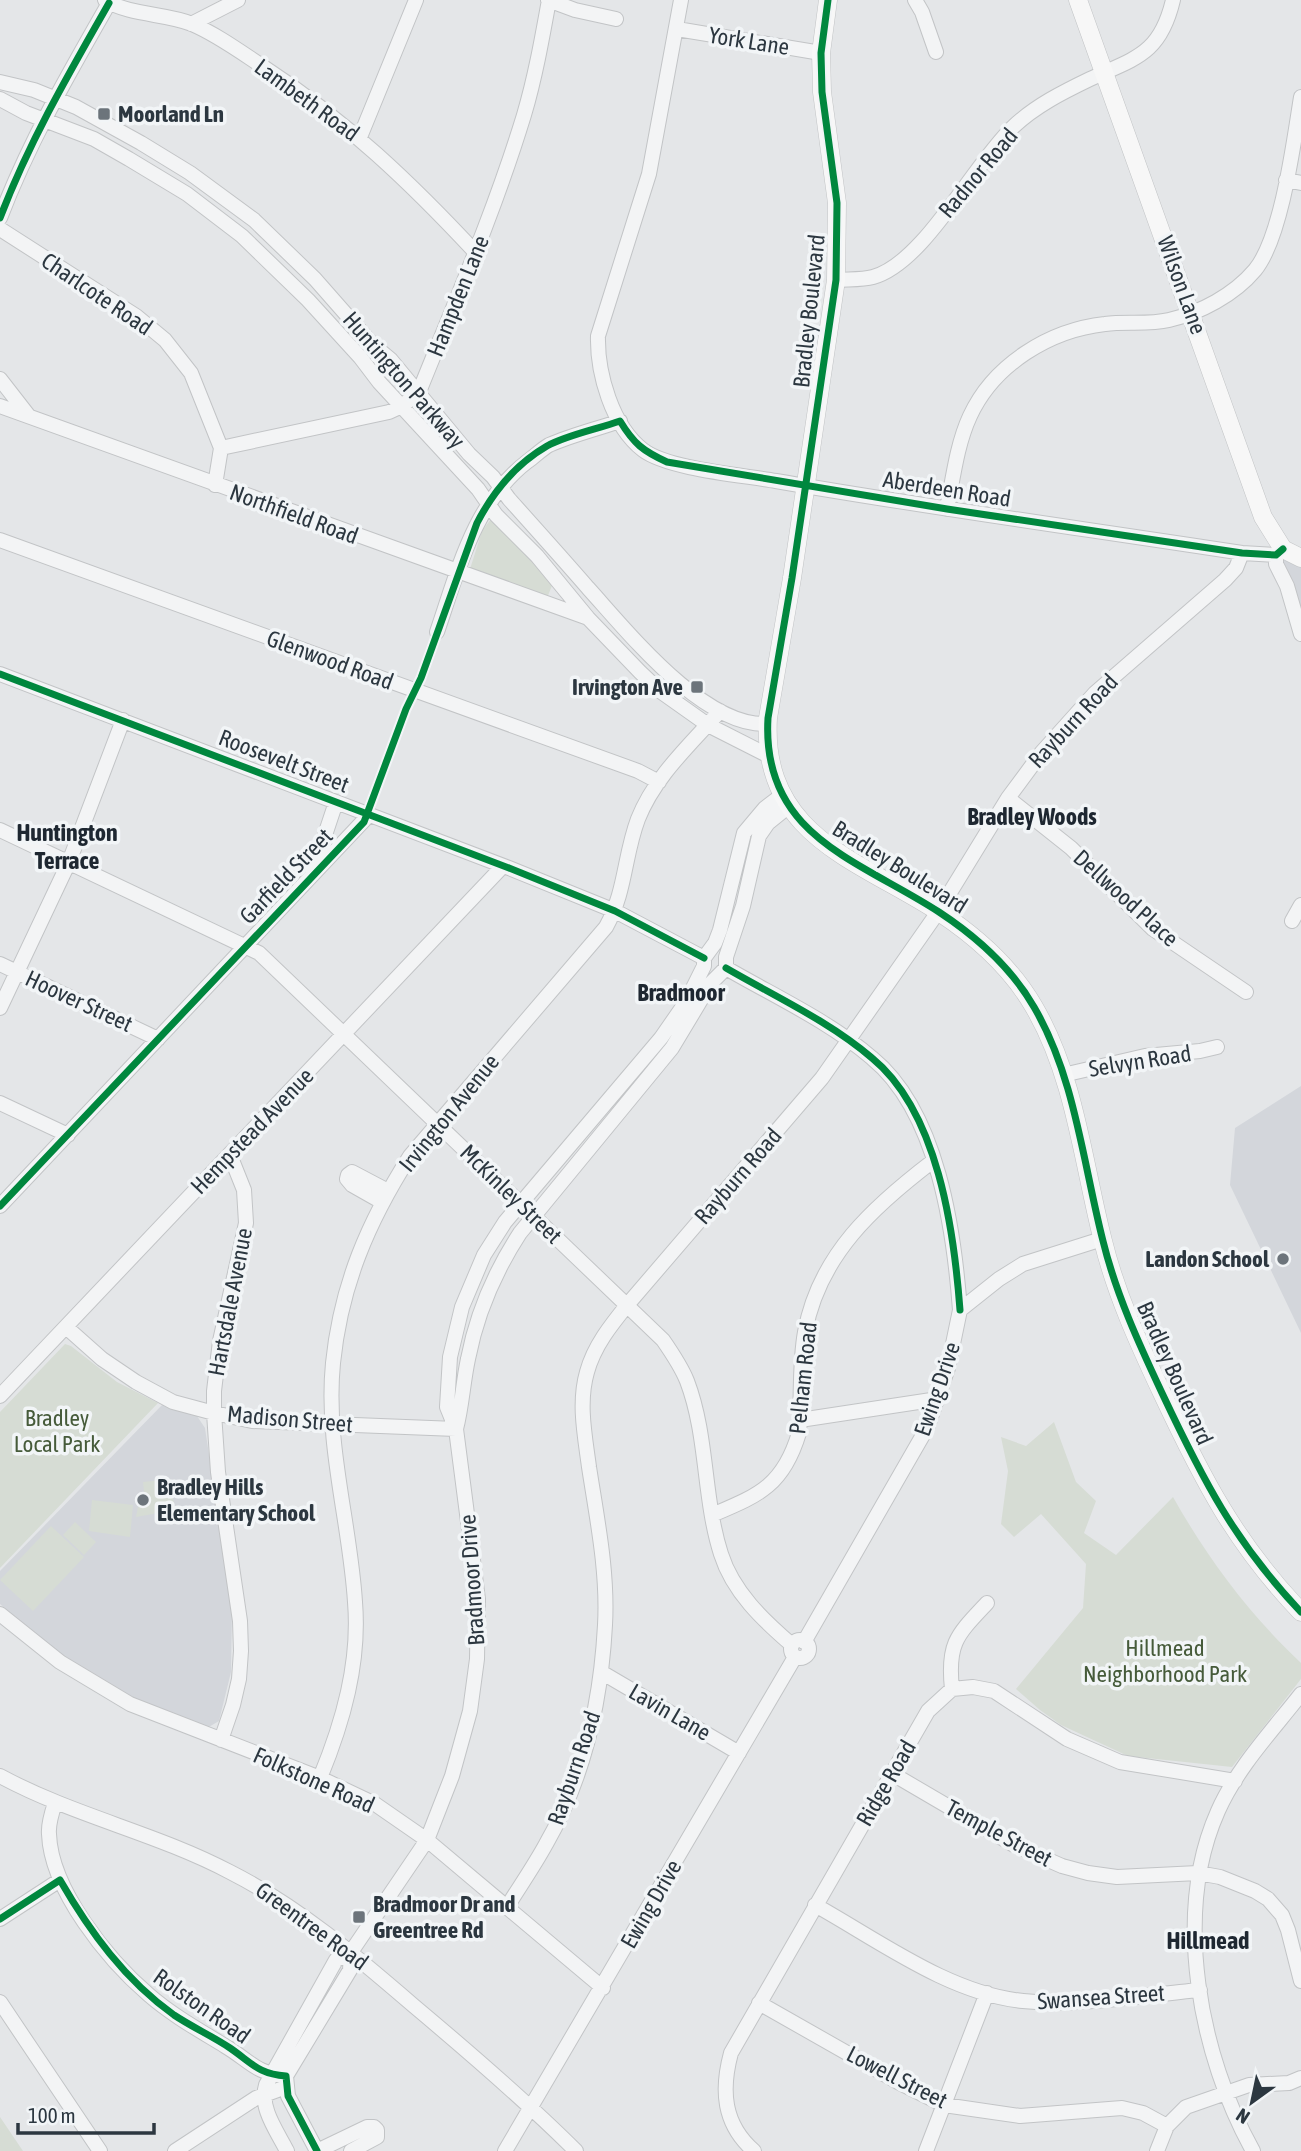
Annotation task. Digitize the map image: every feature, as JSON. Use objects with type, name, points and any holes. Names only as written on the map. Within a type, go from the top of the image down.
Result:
[{"type":"main road","name":"Bradley Boulevard","points":[[828,0],[821,53],[822,92],[837,203],[836,280],[768,729],[771,757],[786,801],[809,830],[831,849],[938,912],[982,944],[1012,975],[1044,1026],[1063,1075],[1102,1239],[1132,1328],[1203,1480],[1247,1549],[1301,1612]]},
{"type":"main road","name":"Wilson Lane","points":[[1078,0],[1192,312],[1263,517],[1280,552]]},
{"type":"main road","points":[[1280,552],[1301,558]]},
{"type":"street","points":[[191,24],[238,0]]},
{"type":"street","points":[[360,137],[416,0]]},
{"type":"street","points":[[549,0],[575,10],[616,19]]},
{"type":"street","name":"Hampden Lane","points":[[222,448],[389,412],[402,406],[419,391],[477,254],[524,113],[549,0]]},
{"type":"street","name":"Aberdeen Road","points":[[681,0],[649,174],[598,336],[597,358],[601,380],[632,441],[645,452],[667,462],[806,486],[1241,553],[1280,552]]},
{"type":"street","points":[[915,0],[936,52]]},
{"type":"street","name":"Radnor Road","points":[[836,280],[873,277],[909,256],[982,162],[1013,127],[1054,97],[1130,63],[1155,43],[1168,20],[1173,0]]},
{"type":"street","points":[[0,218],[19,169],[107,1]]},
{"type":"street","name":"Lambeth Road","points":[[107,1],[191,24],[239,51],[306,95],[360,137],[428,201],[477,254]]},
{"type":"street","name":"York Lane","points":[[677,29],[821,53]]},
{"type":"street","name":"Huntington Parkway","points":[[0,82],[34,90],[76,107],[167,158],[254,220],[315,279],[419,391],[468,453],[488,471],[653,659],[684,686],[720,711],[768,729]]},
{"type":"street","points":[[947,509],[954,471],[971,414],[985,391],[1016,359],[1044,342],[1077,329],[1105,324],[1168,321],[1223,298],[1255,270],[1271,242],[1294,182],[1301,97]]},
{"type":"street","name":"Huntington Parkway","points":[[0,99],[94,139],[187,194],[242,236],[309,300],[379,382],[478,489],[504,523],[537,556],[588,618],[660,691],[708,725],[771,757]]},
{"type":"street","name":"Charlcote Road","points":[[0,229],[136,316],[165,340],[191,373],[222,448]]},
{"type":"street","points":[[0,379],[27,415]]},
{"type":"street","name":"Northfield Road","points":[[0,406],[588,618]]},
{"type":"street","points":[[437,632],[458,573],[488,503],[500,487],[516,470],[548,446],[620,421]]},
{"type":"street","points":[[215,485],[222,448]]},
{"type":"street","name":"Glenwood Road","points":[[0,540],[638,771],[659,782]]},
{"type":"street","points":[[1280,552],[1276,564],[1287,586],[1301,634]]},
{"type":"street","name":"Rayburn Road","points":[[507,1907],[547,1843],[573,1787],[596,1706],[605,1624],[605,1576],[583,1425],[583,1396],[587,1372],[595,1351],[628,1304],[822,1078],[849,1042],[938,912],[1008,798],[1042,752],[1096,693],[1225,580],[1236,568],[1241,553]]},
{"type":"street","points":[[588,618],[603,604]]},
{"type":"street","name":"Roosevelt Street","points":[[0,674],[615,911],[705,959]]},
{"type":"street","name":"Irvington Avenue","points":[[320,1778],[344,1712],[356,1641],[355,1602],[332,1424],[333,1365],[342,1304],[359,1249],[385,1197],[410,1156],[606,927],[622,891],[628,855],[646,802],[659,782],[720,711]]},
{"type":"street","points":[[0,1008],[69,862],[123,720]]},
{"type":"street","points":[[736,738],[768,729]]},
{"type":"street","name":"Dellwood Place","points":[[1008,798],[1071,848],[1153,929],[1247,992]]},
{"type":"street","name":"Bradmoor Drive","points":[[286,2082],[287,2071],[349,1969],[351,1952],[427,1840],[461,1749],[472,1699],[478,1628],[476,1574],[456,1429],[447,1407],[450,1357],[462,1307],[484,1255],[505,1222],[661,1038],[685,1002],[715,943],[729,902],[744,833],[765,808],[786,801]]},
{"type":"street","name":"Bradmoor Drive","points":[[456,1429],[462,1407],[468,1360],[483,1300],[499,1264],[534,1216],[672,1048],[723,966],[743,905],[760,836],[786,801]]},
{"type":"street","name":"Garfield Street","points":[[311,878],[336,802]]},
{"type":"street","name":"Garfield Street","points":[[0,1206],[369,815]]},
{"type":"street","name":"McKinley Street","points":[[0,830],[258,953],[628,1304],[663,1340],[687,1380],[695,1404],[721,1555],[738,1590],[767,1624],[797,1648]]},
{"type":"street","name":"Hempstead Avenue","points":[[0,1396],[503,866]]},
{"type":"street","points":[[1292,921],[1301,905]]},
{"type":"street","points":[[723,966],[709,973],[705,959],[716,950],[723,966],[873,1058],[903,1091],[918,1119],[943,1191],[957,1261],[960,1310]]},
{"type":"street","name":"Hoover Street","points":[[0,964],[158,1039]]},
{"type":"street","name":"Selvyn Road","points":[[1063,1075],[1145,1056],[1217,1047]]},
{"type":"street","points":[[0,1103],[68,1135]]},
{"type":"street","name":"Hartsdale Avenue","points":[[221,1740],[239,1679],[241,1641],[218,1472],[214,1413],[220,1341],[246,1223],[244,1190],[230,1155]]},
{"type":"street","name":"Pelham Road","points":[[712,1515],[763,1492],[780,1474],[794,1449],[799,1433],[805,1333],[811,1303],[825,1273],[841,1246],[860,1223],[933,1161]]},
{"type":"street","name":"Ewing Drive","points":[[505,2151],[918,1445],[948,1368],[960,1310],[1023,1264],[1102,1239]]},
{"type":"street","name":"Madison Street","points":[[66,1327],[102,1359],[136,1382],[173,1402],[214,1413],[252,1421],[456,1429]]},
{"type":"street","points":[[800,1420],[938,1399]]},
{"type":"street","points":[[987,1603],[961,1630],[955,1642],[949,1665],[952,1689],[973,1687],[994,1691],[1067,1739],[1120,1762],[1235,1780]]},
{"type":"street","name":"Folkstone Road","points":[[0,1614],[60,1662],[130,1704],[320,1778],[374,1804],[427,1840],[603,1987]]},
{"type":"street","name":"Lavin Lane","points":[[601,1672],[739,1753]]},
{"type":"street","name":"Ridge Road","points":[[754,2151],[744,2143],[732,2122],[725,2099],[724,2078],[731,2053],[928,1712],[952,1689]]},
{"type":"street","points":[[1254,2151],[1226,2092],[1212,2051],[1199,1990],[1195,1933],[1198,1873],[1213,1822],[1235,1780],[1301,1694]]},
{"type":"street","name":"Temple Street","points":[[891,1773],[1014,1845],[1062,1866],[1117,1877],[1198,1873],[1220,1877],[1255,1891],[1268,1899],[1282,1915],[1301,1982]]},
{"type":"street","name":"Greentree Road","points":[[0,1776],[55,1803],[173,1846],[227,1870],[290,1905],[351,1952],[532,2107],[576,2151]]},
{"type":"street","name":"Rolston Road","points":[[55,1803],[49,1834],[60,1880],[82,1918],[109,1954],[148,1995],[175,2015],[230,2048],[257,2069],[286,2082]]},
{"type":"street","points":[[0,1919],[60,1880]]},
{"type":"street","name":"Swansea Street","points":[[816,1905],[933,1972],[963,1986],[1020,2001],[1061,2004],[1199,1990]]},
{"type":"street","name":"Bradmoor Drive","points":[[263,2095],[270,2075],[336,1960],[351,1952]]},
{"type":"street","points":[[926,2151],[986,1993]]},
{"type":"street","points":[[0,2002],[100,2151]]},
{"type":"street","name":"Lowell Street","points":[[759,2003],[944,2105],[1020,2116],[1122,2108],[1143,2113],[1167,2126]]},
{"type":"street","points":[[1157,2151],[1167,2126],[1186,2107],[1249,2085],[1290,2083],[1301,2078]]},
{"type":"street","points":[[175,2151],[286,2082],[317,2151],[367,2127],[377,2130],[377,2137],[373,2141],[351,2151]]},
{"type":"street","points":[[263,2095],[266,2110],[287,2151]]},
{"type":"shaded area","points":[[1284,560],[1301,562],[1301,619],[1282,564]]},
{"type":"shaded area","name":"Landon School","points":[[1301,1086],[1301,1333],[1230,1185],[1235,1128]]},
{"type":"shaded area","name":"Bradley Hills Elementary School","points":[[163,1404],[197,1416],[205,1428],[232,1608],[231,1672],[219,1721],[207,1728],[144,1703],[79,1667],[45,1644],[0,1604],[0,1571]]},
{"type":"green space","points":[[491,519],[553,583],[547,598],[470,569],[482,531]]},
{"type":"green space","name":"Bradley Local Park","points":[[65,1344],[117,1382],[158,1403],[0,1568],[0,1412]]},
{"type":"green space","name":"Hillmead Neighborhood Park","points":[[1054,1422],[1076,1482],[1096,1501],[1084,1533],[1116,1555],[1173,1497],[1200,1542],[1231,1585],[1264,1625],[1301,1663],[1301,1679],[1232,1767],[1128,1756],[1061,1725],[1016,1689],[1083,1608],[1086,1564],[1041,1514],[1014,1537],[1001,1524],[1008,1471],[1001,1437],[1026,1446]]},
{"type":"green space","points":[[170,1479],[175,1510],[136,1517],[138,1507],[145,1501],[143,1482]]},
{"type":"green space","points":[[92,1500],[133,1505],[130,1537],[89,1531]]},
{"type":"green space","points":[[75,1522],[96,1542],[84,1555],[63,1535]]},
{"type":"green space","points":[[51,1526],[84,1557],[33,1611],[0,1580]]},
{"type":"green space","points":[[0,2117],[23,2151],[0,2151]]},
{"type":"cycle path","points":[[828,0],[821,53],[822,92],[837,203],[836,280],[792,578],[768,718],[770,758],[781,791],[798,818],[821,840],[967,932],[1004,966],[1025,992],[1048,1034],[1069,1091],[1108,1261],[1137,1337],[1191,1453],[1222,1508],[1257,1561],[1301,1612]]},
{"type":"cycle path","points":[[0,218],[37,135],[109,3]]},
{"type":"cycle path","points":[[0,1206],[364,822],[406,709],[421,678],[477,523],[506,480],[525,461],[547,446],[620,421],[640,446],[667,462],[947,509],[1242,553],[1276,555],[1283,549]]},
{"type":"cycle path","points":[[0,674],[509,868],[615,911],[704,958]]},
{"type":"cycle path","points":[[726,968],[838,1032],[872,1058],[894,1081],[913,1109],[938,1174],[953,1244],[960,1310]]},
{"type":"cycle path","points":[[0,1919],[60,1880],[110,1954],[156,2001],[256,2067],[286,2076],[288,2096],[317,2151]]},
{"type":"place","name":"Moorland Ln","points":[[104,114]]},
{"type":"place","name":"Irvington Ave","points":[[697,687]]},
{"type":"place","name":"Landon School","points":[[1283,1259]]},
{"type":"place","name":"Bradley Hills Elementary School","points":[[143,1500]]},
{"type":"place","name":"Bradmoor Dr and Greentree Rd","points":[[359,1917]]},
{"type":"district","name":"Bradley Woods","points":[[1032,817]]},
{"type":"district","name":"Huntington Terrace","points":[[67,847]]},
{"type":"district","name":"Bradmoor","points":[[681,993]]},
{"type":"district","name":"Hillmead","points":[[1208,1941]]}]
